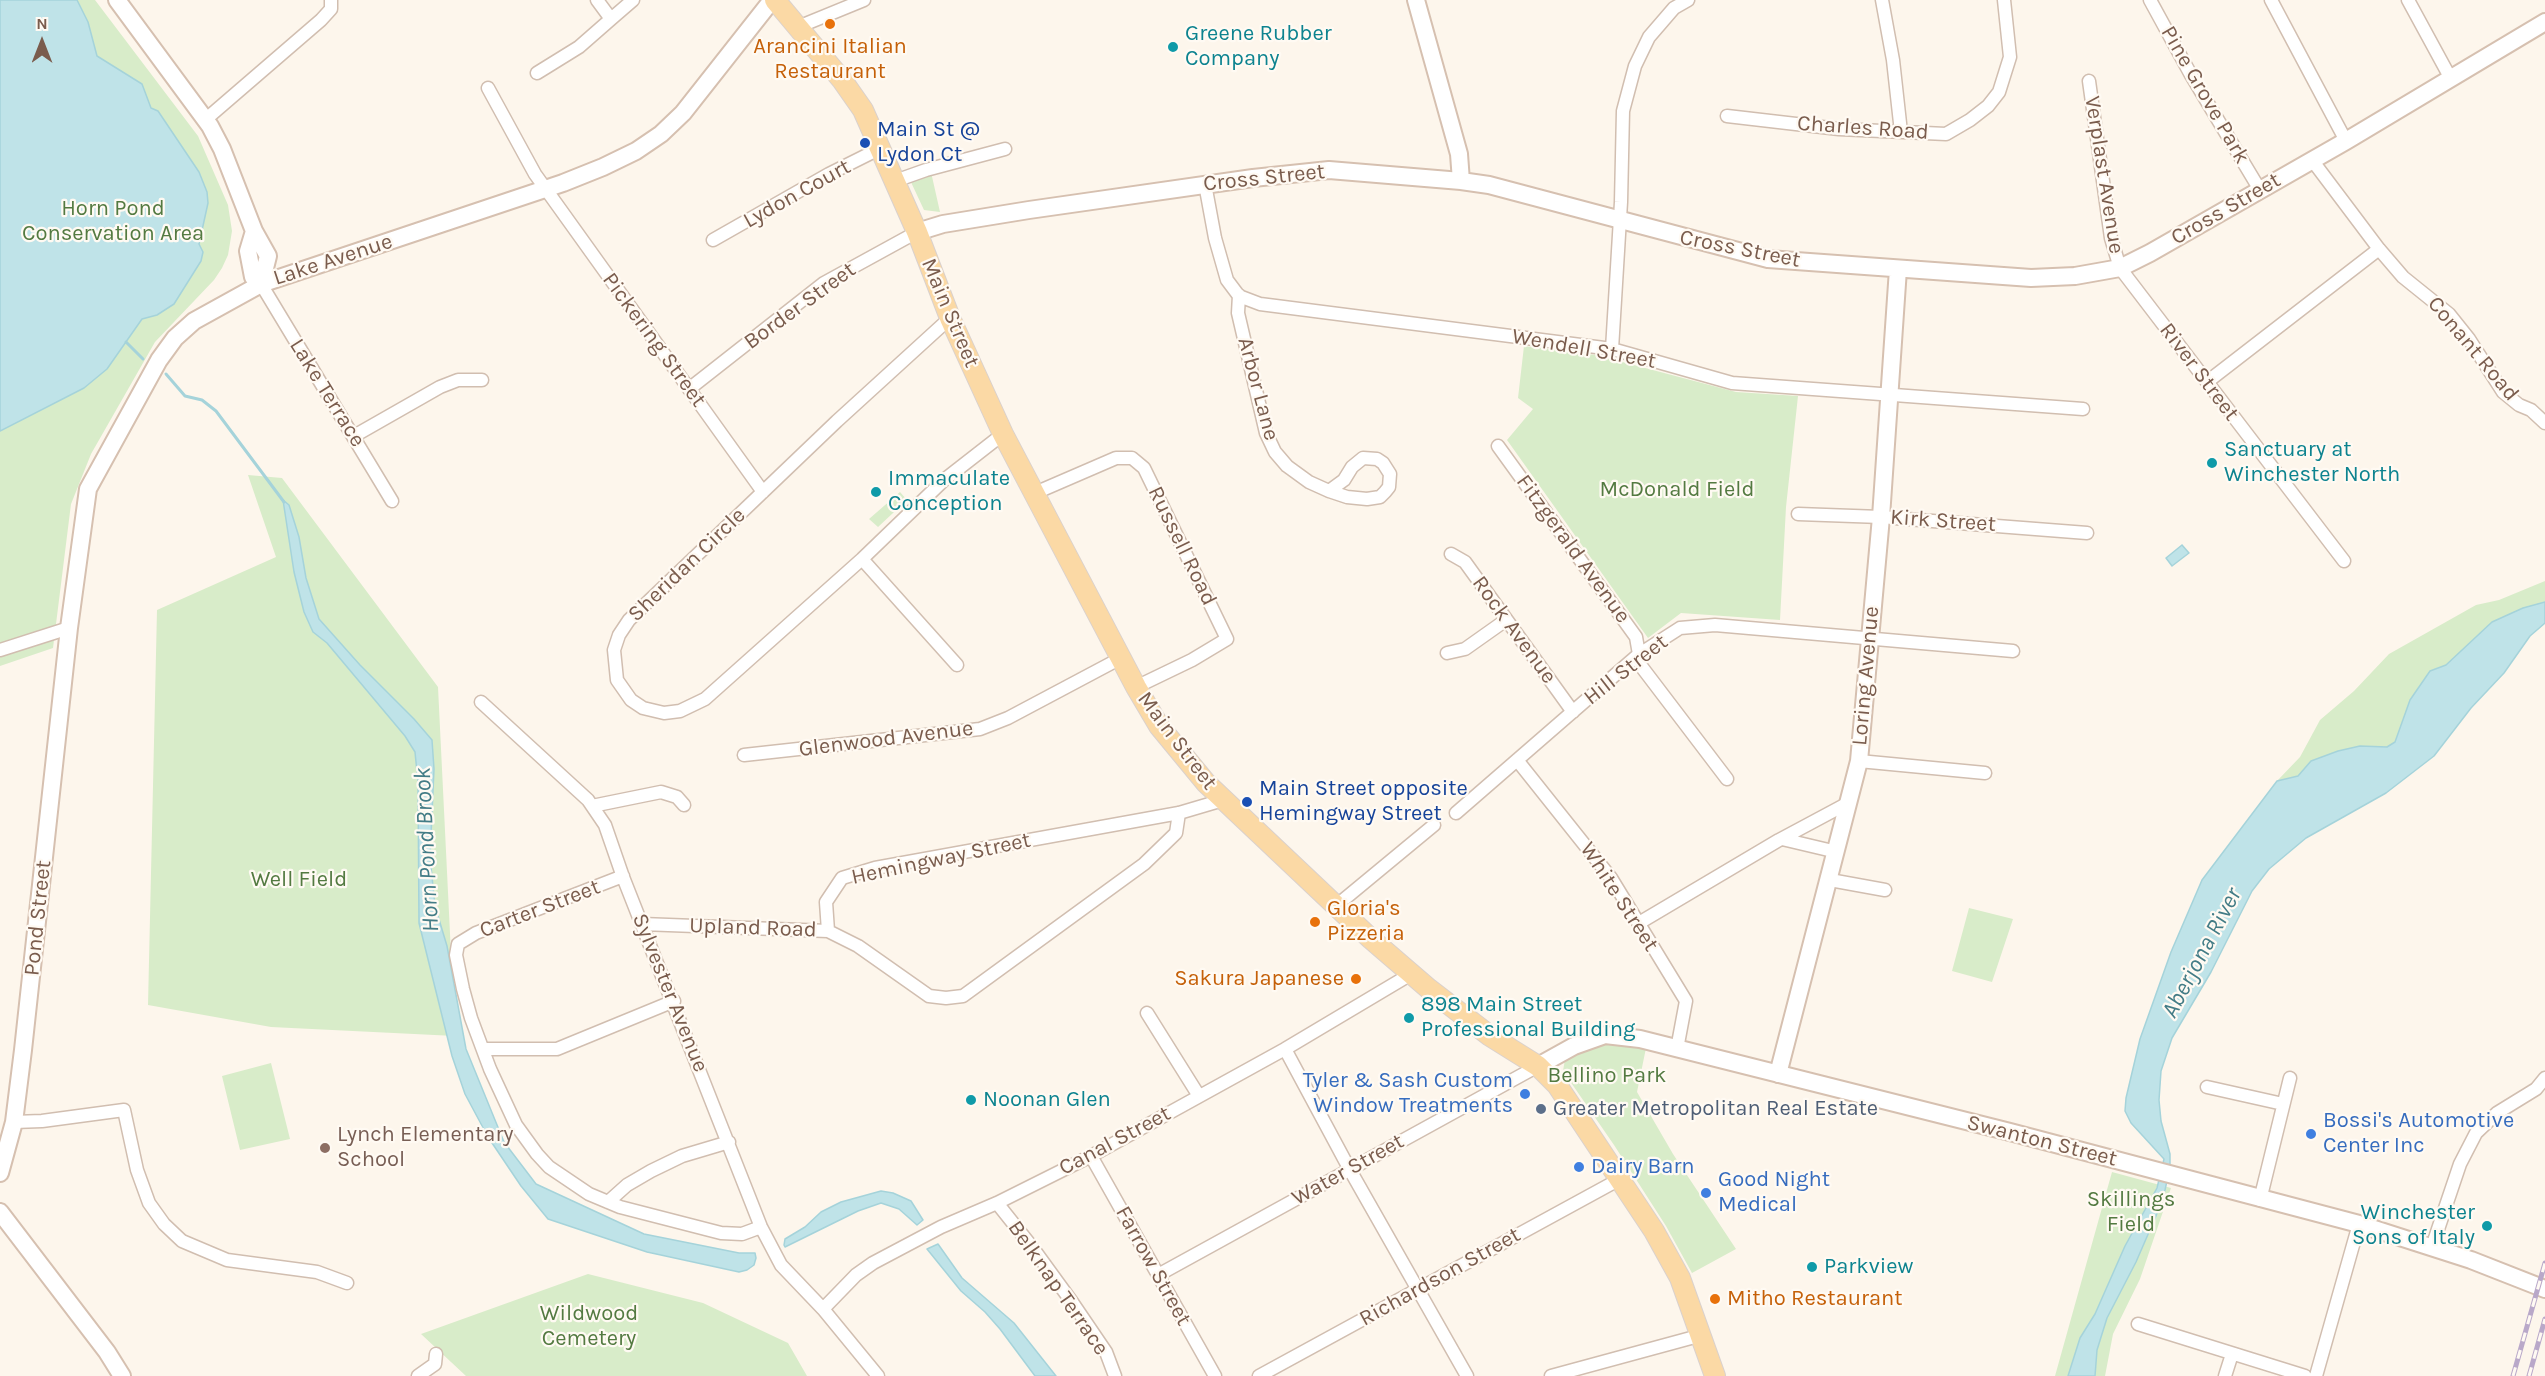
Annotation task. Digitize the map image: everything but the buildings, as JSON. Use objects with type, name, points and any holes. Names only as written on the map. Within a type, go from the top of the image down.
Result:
[{"type":"main road","name":"Main Street","points":[[774,0],[856,99],[881,148],[950,318],[1003,434],[1136,687],[1159,726],[1182,756],[1223,800],[1411,974],[1490,1036],[1538,1066],[1557,1085],[1654,1231],[1680,1278],[1715,1376]]},
{"type":"street","points":[[117,0],[205,120],[228,162],[254,231],[249,251],[250,268],[253,277],[261,284]]},
{"type":"street","points":[[205,120],[321,20],[331,9],[331,0]]},
{"type":"street","points":[[597,0],[611,20]]},
{"type":"street","points":[[537,73],[579,47],[633,0]]},
{"type":"street","name":"Lake Avenue","points":[[66,662],[88,489],[145,383],[184,329],[210,311],[261,284],[546,189],[620,160],[661,134],[683,113],[774,0]]},
{"type":"street","points":[[798,27],[864,0]]},
{"type":"street","points":[[1416,0],[1459,153],[1461,180]]},
{"type":"street","points":[[1612,349],[1620,220],[1623,111],[1635,66],[1649,37],[1674,8],[1688,0]]},
{"type":"street","points":[[1882,0],[1893,60],[1901,132]]},
{"type":"street","name":"Charles Road","points":[[1727,116],[1839,129],[1946,134],[1988,106],[1999,92],[2010,57],[2004,0]]},
{"type":"street","name":"Pine Grove Park","points":[[2150,0],[2191,75],[2260,190]]},
{"type":"street","points":[[2271,0],[2346,141]]},
{"type":"street","points":[[2408,0],[2451,79]]},
{"type":"street","name":"Cross Street","points":[[917,232],[986,216],[1205,184],[1322,170],[1461,180],[1489,185],[1768,259],[2031,278],[2075,276],[2120,268],[2346,141],[2545,22]]},
{"type":"street","name":"Verplast Avenue","points":[[2089,81],[2111,238],[2120,268]]},
{"type":"street","name":"Pickering Street","points":[[488,88],[532,170],[763,492]]},
{"type":"street","name":"Lydon Court","points":[[713,240],[829,174],[881,148]]},
{"type":"street","points":[[895,182],[926,170],[1005,149]]},
{"type":"street","name":"Conant Road","points":[[2312,160],[2403,277],[2449,314],[2469,339],[2503,392],[2519,405],[2531,410],[2545,423]]},
{"type":"street","points":[[1205,184],[1222,267],[1233,289],[1239,295]]},
{"type":"street","name":"Border Street","points":[[689,389],[824,283],[917,232]]},
{"type":"street","points":[[2207,382],[2379,249]]},
{"type":"street","name":"River Street","points":[[2120,268],[2344,561]]},
{"type":"street","name":"Loring Avenue","points":[[1778,1074],[1859,761],[1881,517],[1898,269]]},
{"type":"street","name":"Lake Terrace","points":[[261,284],[392,501]]},
{"type":"street","name":"Wendell Street","points":[[1239,295],[1260,304],[1612,349],[1732,382],[2083,409]]},
{"type":"street","name":"Arbor Lane","points":[[1239,295],[1238,313],[1266,433],[1275,452],[1287,466],[1309,482],[1329,491],[1347,497],[1374,499],[1389,487],[1390,474],[1383,463],[1377,459],[1364,458],[1352,467],[1344,480],[1329,491]]},
{"type":"street","name":"Sheridan Circle","points":[[950,318],[644,604],[619,635],[614,650],[616,680],[631,700],[643,708],[664,713],[680,711],[705,699],[862,559],[944,480],[1003,434]]},
{"type":"street","points":[[354,436],[440,387],[458,380],[482,380]]},
{"type":"street","name":"Fitzgerald Avenue","points":[[1498,446],[1636,637],[1641,666],[1727,779]]},
{"type":"street","name":"Russell Road","points":[[1035,493],[1116,458],[1132,458],[1144,468],[1156,498],[1227,639],[1192,660],[1136,687]]},
{"type":"street","name":"Kirk Street","points":[[1798,514],[1881,517],[2087,533]]},
{"type":"street","name":"Rock Avenue","points":[[1451,554],[1465,562],[1574,712]]},
{"type":"street","points":[[862,559],[957,665]]},
{"type":"street","points":[[1447,653],[1465,649],[1506,621]]},
{"type":"street","name":"Hill Street","points":[[1456,813],[1638,656],[1680,628],[1715,625],[2013,651]]},
{"type":"street","points":[[0,650],[69,628]]},
{"type":"street","name":"Glenwood Avenue","points":[[744,755],[980,729],[1008,718],[1121,658]]},
{"type":"street","name":"Pond Street","points":[[0,1173],[14,1122],[66,662]]},
{"type":"street","name":"Sylvester Avenue","points":[[481,702],[592,806],[605,825],[761,1227],[781,1265],[823,1309],[878,1376]]},
{"type":"street","name":"White Street","points":[[1517,760],[1611,878],[1686,1001],[1677,1048]]},
{"type":"street","points":[[1859,761],[1985,773]]},
{"type":"street","points":[[592,806],[661,792],[677,797],[684,805]]},
{"type":"street","name":"Hemingway Street","points":[[828,931],[826,902],[842,878],[875,868],[1179,813],[1223,800]]},
{"type":"street","points":[[1639,923],[1782,838],[1850,802]]},
{"type":"street","points":[[828,931],[858,946],[929,996],[946,998],[963,996],[1002,965],[1144,864],[1176,834],[1179,813]]},
{"type":"street","points":[[1336,906],[1434,825]]},
{"type":"street","points":[[1782,838],[1837,852]]},
{"type":"street","name":"Carter Street","points":[[483,1048],[463,989],[456,955],[458,944],[476,933],[623,876]]},
{"type":"street","points":[[1830,880],[1886,890]]},
{"type":"street","name":"Upland Road","points":[[642,924],[828,931]]},
{"type":"street","name":"Canal Street","points":[[823,1309],[856,1275],[873,1263],[941,1227],[997,1203],[1091,1156],[1284,1049],[1411,974]]},
{"type":"street","points":[[674,1001],[557,1049],[483,1048],[516,1125],[549,1167],[571,1183],[608,1202],[721,1233],[742,1234],[761,1227]]},
{"type":"street","points":[[1147,1013],[1199,1096]]},
{"type":"street","name":"Swanton Street","points":[[1538,1066],[1574,1046],[1605,1035],[1640,1039],[2359,1224],[2432,1247],[2545,1289]]},
{"type":"street","points":[[1284,1049],[1467,1376]]},
{"type":"street","name":"Water Street","points":[[1158,1275],[1538,1066]]},
{"type":"street","points":[[2260,1200],[2290,1078]]},
{"type":"street","points":[[2432,1247],[2460,1164],[2476,1133],[2497,1113],[2536,1089],[2545,1078]]},
{"type":"street","points":[[2207,1087],[2283,1104]]},
{"type":"street","points":[[14,1122],[42,1121],[124,1110],[137,1170],[149,1203],[164,1224],[182,1241],[226,1260],[317,1272],[347,1283]]},
{"type":"street","points":[[608,1202],[627,1185],[651,1171],[682,1156],[729,1142]]},
{"type":"street","name":"Farrow Street","points":[[1091,1156],[1215,1376]]},
{"type":"street","name":"Richardson Street","points":[[1259,1376],[1620,1179]]},
{"type":"street","name":"Belknap Terrace","points":[[997,1203],[1078,1310],[1106,1352],[1115,1376]]},
{"type":"street","points":[[0,1212],[107,1352],[122,1376]]},
{"type":"street","points":[[2316,1376],[2359,1224]]},
{"type":"street","points":[[2138,1324],[2305,1376]]},
{"type":"street","points":[[1551,1376],[1702,1335]]},
{"type":"street","points":[[418,1376],[435,1364],[436,1354]]},
{"type":"street","points":[[2225,1376],[2232,1354]]},
{"type":"green space","name":"Horn Pond Conservation Area","points":[[0,0],[95,0],[198,136],[228,205],[232,231],[228,255],[222,268],[214,280],[155,342],[91,454],[71,504],[53,648],[0,666]]},
{"type":"green space","points":[[931,172],[940,212],[924,210],[910,180]]},
{"type":"green space","name":"McDonald Field","points":[[1524,346],[1596,355],[1736,392],[1798,396],[1786,507],[1780,620],[1681,613],[1648,638],[1507,440],[1533,409],[1518,398]]},
{"type":"green space","name":"Well Field","points":[[248,475],[282,478],[438,687],[455,1036],[271,1027],[148,1005],[157,610],[276,557]]},
{"type":"green space","points":[[900,492],[907,500],[878,527],[869,519]]},
{"type":"green space","points":[[2545,581],[2545,602],[2523,608],[2492,622],[2446,665],[2430,671],[2410,700],[2395,742],[2387,747],[2360,746],[2311,761],[2298,776],[2277,781],[2300,757],[2320,720],[2354,691],[2389,654],[2476,605],[2499,600]]},
{"type":"green space","points":[[1969,908],[2013,919],[1992,982],[1952,971]]},
{"type":"green space","name":"Bellino Park","points":[[1599,1042],[1646,1048],[1637,1092],[1673,1154],[1736,1249],[1692,1273],[1666,1226],[1563,1071],[1565,1059]]},
{"type":"green space","points":[[271,1063],[290,1139],[240,1150],[222,1076]]},
{"type":"green space","name":"Skillings Field","points":[[2112,1172],[2171,1188],[2140,1279],[2113,1334],[2105,1376],[2055,1376]]},
{"type":"green space","name":"Wildwood Cemetery","points":[[588,1274],[703,1303],[788,1343],[807,1376],[466,1376],[421,1334]]},
{"type":"water","name":"Horn Pond Conservation Area","points":[[0,0],[77,0],[88,22],[97,56],[142,84],[151,108],[158,111],[199,172],[207,192],[208,203],[199,244],[203,252],[201,261],[174,304],[157,315],[142,319],[107,369],[84,388],[0,431]]},
{"type":"water","name":"Horn Pond Brook","points":[[283,500],[289,505],[299,537],[306,578],[319,619],[432,740],[434,769],[430,857],[435,906],[447,946],[466,1049],[504,1142],[536,1184],[644,1234],[739,1253],[755,1253],[754,1265],[747,1270],[739,1272],[647,1252],[548,1219],[521,1186],[488,1137],[465,1094],[452,1056],[419,923],[418,782],[415,752],[405,736],[327,643],[313,632],[304,612],[294,572]]},
{"type":"water","points":[[2182,545],[2189,553],[2172,566],[2166,558]]},
{"type":"water","name":"Aberjona River","points":[[2545,602],[2545,623],[2530,636],[2504,673],[2471,708],[2434,756],[2386,793],[2306,838],[2269,869],[2252,891],[2211,972],[2172,1038],[2161,1071],[2159,1100],[2161,1121],[2170,1154],[2170,1167],[2156,1216],[2136,1262],[2107,1318],[2097,1350],[2095,1376],[2068,1376],[2080,1338],[2095,1314],[2125,1246],[2157,1188],[2164,1159],[2131,1123],[2125,1111],[2126,1098],[2140,1039],[2171,952],[2202,880],[2277,781],[2298,776],[2311,761],[2338,751],[2360,746],[2387,747],[2395,742],[2410,700],[2430,671],[2446,665],[2492,622],[2523,608]]},
{"type":"water","points":[[881,1191],[893,1193],[911,1201],[923,1220],[917,1225],[899,1209],[881,1203],[858,1211],[785,1247],[785,1239],[805,1227],[821,1212],[841,1202]]},
{"type":"water","points":[[938,1244],[962,1278],[1014,1323],[1056,1376],[1035,1376],[1000,1329],[961,1291],[927,1249]]},
{"type":"waterway","name":"Horn Pond Brook","points":[[126,342],[143,359]]},
{"type":"waterway","name":"Horn Pond Brook","points":[[166,374],[185,396],[202,400],[216,411],[284,502]]},
{"type":"railway","points":[[2513,1376],[2545,1263]]},
{"type":"railway","points":[[2529,1376],[2545,1319]]},
{"type":"place","name":"Arancini Italian Restaurant","points":[[830,24]]},
{"type":"place","name":"Greene Rubber Company","points":[[1173,47]]},
{"type":"place","name":"Main St @ Lydon Ct","points":[[865,143]]},
{"type":"place","name":"Sanctuary at Winchester North","points":[[2212,463]]},
{"type":"place","name":"Immaculate Conception","points":[[876,492]]},
{"type":"place","name":"Main Street opposite Hemingway Street","points":[[1247,802]]},
{"type":"place","name":"Gloria's Pizzeria","points":[[1315,922]]},
{"type":"place","name":"Sakura Japanese","points":[[1356,979]]},
{"type":"place","name":"898 Main Street Professional Building","points":[[1409,1018]]},
{"type":"place","name":"Tyler & Sash Custom Window Treatments","points":[[1525,1094]]},
{"type":"place","name":"Noonan Glen","points":[[971,1100]]},
{"type":"place","name":"Greater Metropolitan Real Estate","points":[[1541,1109]]},
{"type":"place","name":"Bossi's Automotive Center Inc","points":[[2311,1134]]},
{"type":"place","name":"Lynch Elementary School","points":[[325,1148]]},
{"type":"place","name":"Dairy Barn","points":[[1579,1167]]},
{"type":"place","name":"Good Night Medical","points":[[1706,1193]]},
{"type":"place","name":"Winchester Sons of Italy","points":[[2487,1226]]},
{"type":"place","name":"Parkview","points":[[1812,1267]]},
{"type":"place","name":"Mitho Restaurant","points":[[1715,1299]]}]
